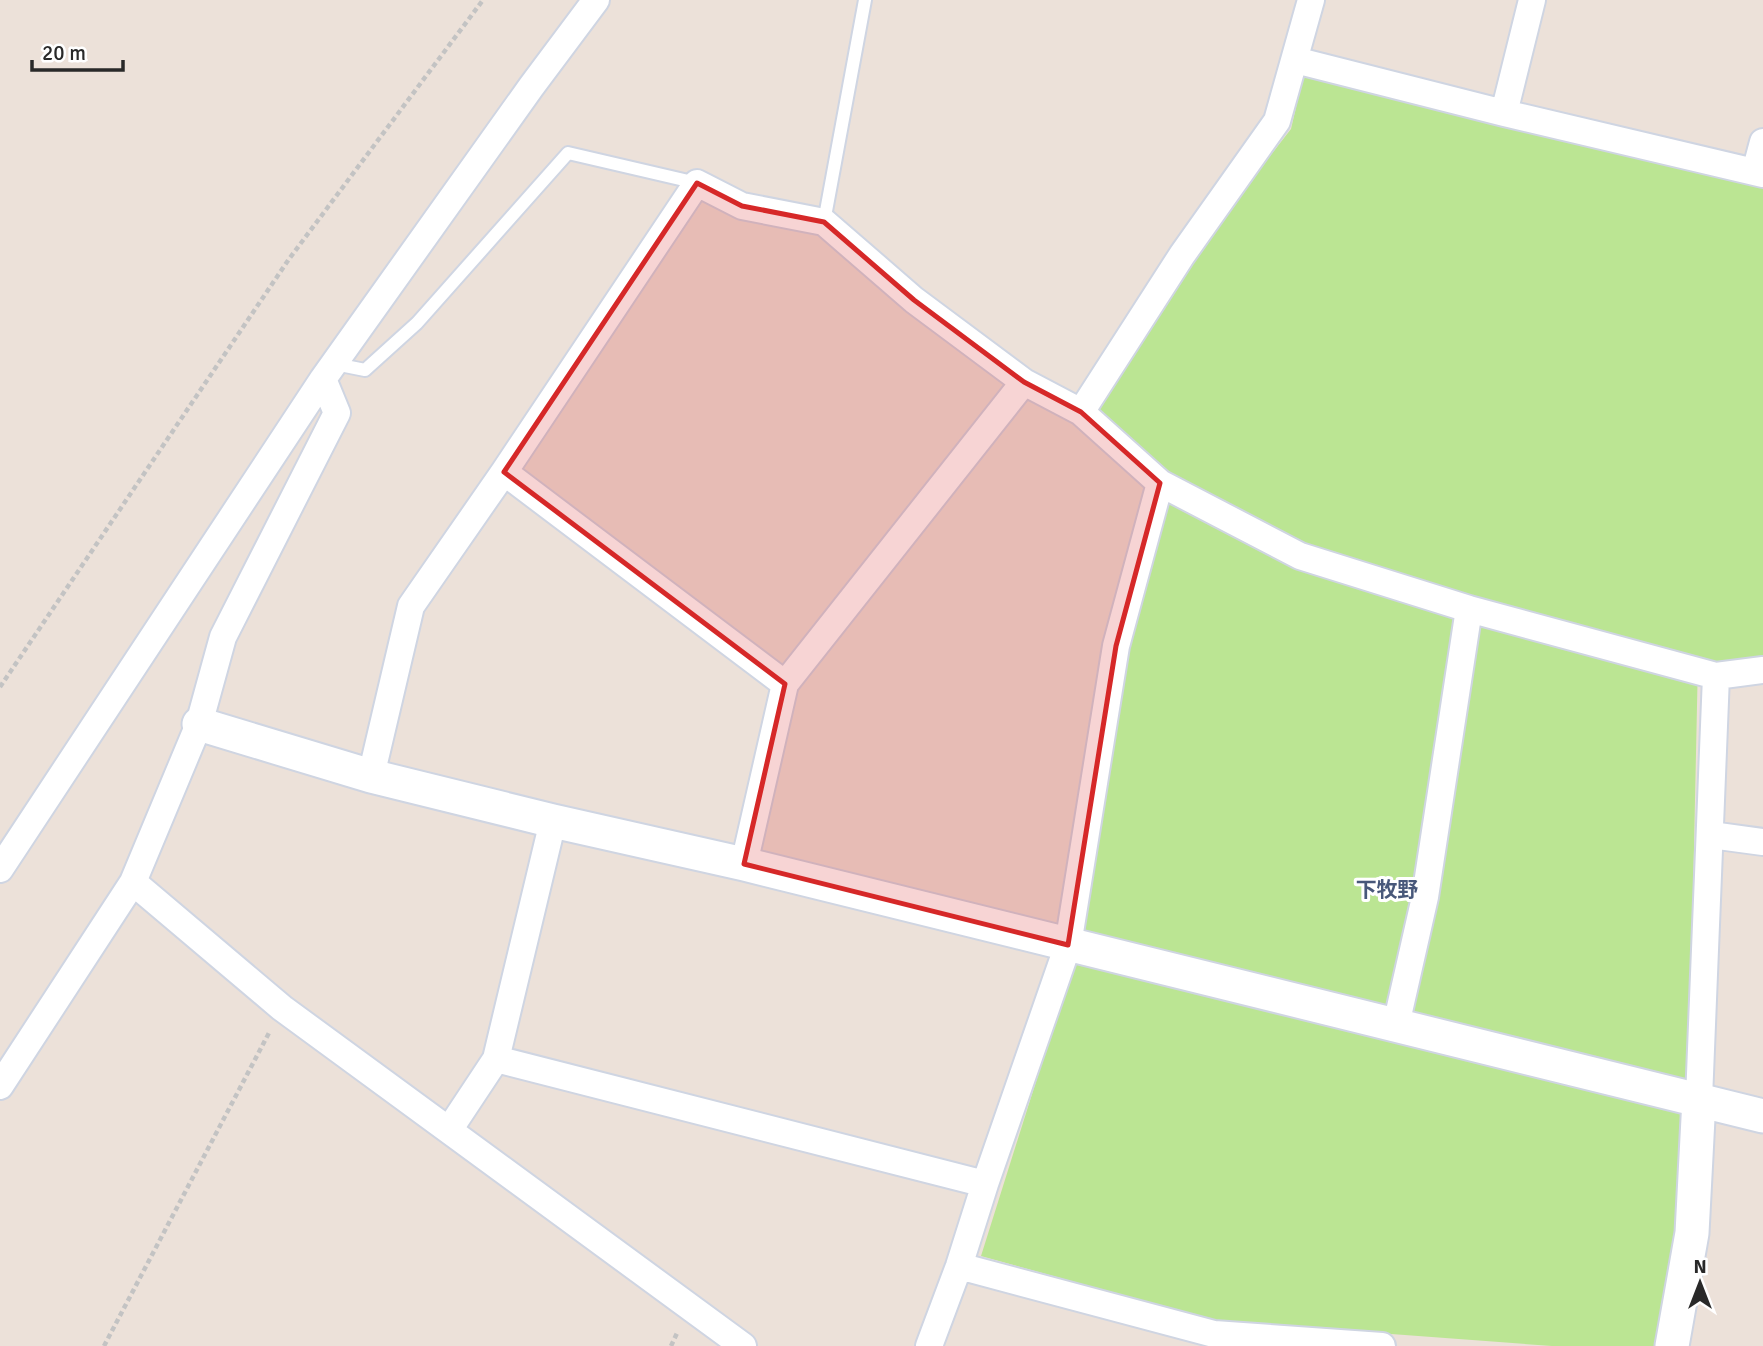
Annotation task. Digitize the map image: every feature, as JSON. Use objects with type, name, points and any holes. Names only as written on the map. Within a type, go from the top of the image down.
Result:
[{"type":"street","points":[[0,869],[329,371],[596,0]]},
{"type":"street","points":[[1081,412],[1182,255],[1276,121],[1311,0]]},
{"type":"street","points":[[1504,113],[1532,0]]},
{"type":"street","points":[[1295,60],[1759,173],[1763,142]]},
{"type":"street","points":[[370,776],[411,606],[697,183],[742,206],[824,222],[914,300],[1024,382],[1081,412],[1160,483],[1300,556],[1469,609],[1716,676],[1763,670]]},
{"type":"street","points":[[0,1086],[133,882],[199,724],[223,638],[337,413],[329,371]]},
{"type":"street","points":[[744,864],[785,684],[1024,382]]},
{"type":"street","points":[[504,472],[785,684]]},
{"type":"street","points":[[929,1346],[1068,945],[1116,646],[1160,483]]},
{"type":"street","points":[[1396,1025],[1425,897],[1469,609]]},
{"type":"street","points":[[1672,1346],[1692,1233],[1716,676]]},
{"type":"street","points":[[199,724],[370,776],[744,864],[1763,1116]]},
{"type":"street","points":[[449,1130],[496,1059],[553,821]]},
{"type":"street","points":[[1710,835],[1763,842]]},
{"type":"street","points":[[133,882],[282,1008],[743,1346]]},
{"type":"street","points":[[496,1059],[985,1184]]},
{"type":"street","points":[[958,1266],[1203,1339],[1382,1346]]},
{"type":"lane","points":[[824,222],[865,0]]},
{"type":"lane","points":[[329,371],[365,370],[417,323],[568,153],[697,183]]},
{"type":"path","points":[[0,688],[289,259],[483,0]]},
{"type":"path","points":[[104,1346],[282,1008]]},
{"type":"highlighted area","points":[[697,183],[742,206],[824,222],[914,300],[1024,382],[1081,412],[1160,483],[1116,646],[1068,945],[744,864],[785,684],[504,472]]},
{"type":"green space","points":[[1307,60],[1763,187],[1763,659],[1715,664],[1698,659],[1689,1082],[1680,1229],[1660,1346],[1552,1346],[1215,1321],[981,1256],[1073,964],[1129,639],[1171,473],[1095,407],[1190,259],[1291,129]]},
{"type":"district","name":"下牧野","points":[[1387,890]]}]
